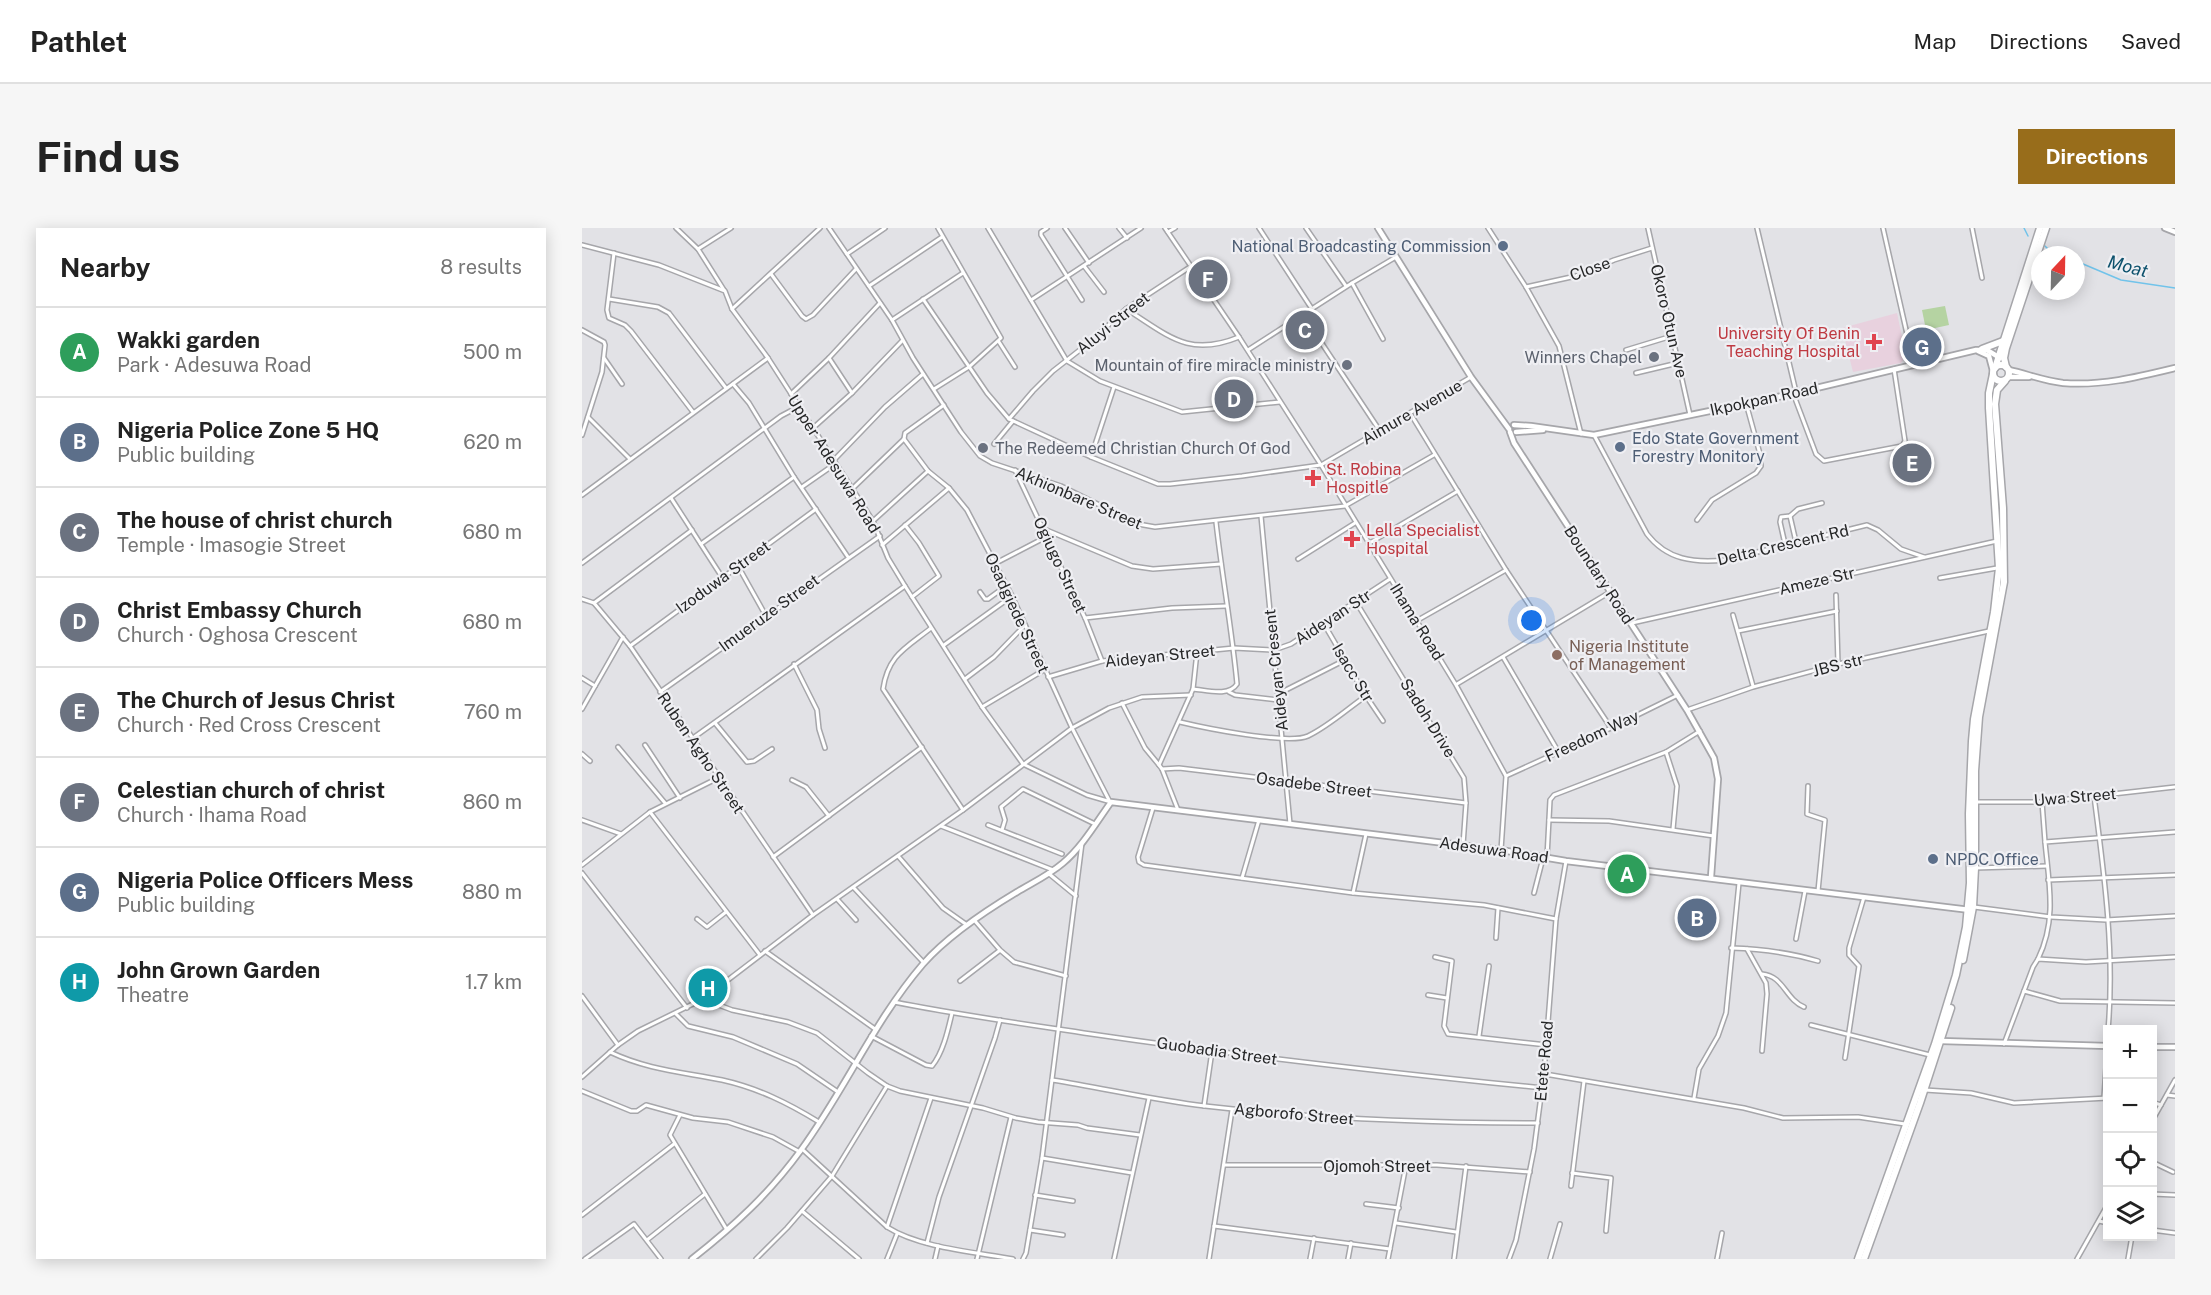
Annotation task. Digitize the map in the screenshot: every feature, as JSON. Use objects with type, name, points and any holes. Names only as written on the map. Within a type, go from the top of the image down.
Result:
[{"type":"highway","points":[[2002,540],[1989,393],[1993,371],[2040,228]]},
{"type":"highway","points":[[1858,1259],[1924,1090],[1941,1041],[1961,969],[1975,868],[1974,802],[1979,717],[2000,611],[2002,540],[1995,404],[1997,390],[2007,371],[2006,348],[2046,228]]},
{"type":"highway","points":[[1979,350],[2003,340]]},
{"type":"highway","points":[[1993,371],[2002,365],[2007,371]]},
{"type":"highway","points":[[1993,371],[1997,380],[2007,371]]},
{"type":"highway","points":[[1864,1259],[1956,975],[1970,908],[1969,814],[1974,719],[2002,567]]},
{"type":"street","name":"Upper Adesuwa Road","points":[[676,228],[698,249],[725,291],[732,309],[768,358],[873,521],[882,545],[905,586],[982,707],[1023,764]]},
{"type":"street","points":[[698,249],[731,228]]},
{"type":"street","points":[[732,309],[820,228]]},
{"type":"street","name":"Akhionbare Street","points":[[829,228],[892,320],[902,341],[970,444],[980,456],[992,463],[1061,486],[1138,525],[1155,527],[1216,522],[1345,506]]},
{"type":"street","points":[[846,254],[885,228]]},
{"type":"street","points":[[934,389],[969,367],[1001,338],[938,228]]},
{"type":"street","points":[[988,228],[1067,361],[1100,381],[1182,412],[1280,402]]},
{"type":"street","points":[[1047,228],[1041,232],[1041,235],[1082,300]]},
{"type":"street","points":[[1065,228],[1089,263]]},
{"type":"street","points":[[1119,228],[1126,238]]},
{"type":"street","points":[[1031,300],[1142,228]]},
{"type":"street","name":"Ihama Road","points":[[1165,228],[1239,337],[1418,620],[1506,776]]},
{"type":"street","points":[[1168,232],[1175,228]]},
{"type":"street","points":[[1259,228],[1312,309]]},
{"type":"street","points":[[1306,228],[1346,286]]},
{"type":"street","name":"Boundary Road","points":[[1378,228],[1497,415],[1512,430],[1514,443],[1678,695],[1714,758],[1718,779],[1711,877]]},
{"type":"street","points":[[1488,228],[1559,346],[1581,434]]},
{"type":"street","name":"Okoro Otun Ave","points":[[1648,228],[1690,415]]},
{"type":"street","points":[[1757,228],[1794,393],[1816,454],[1824,461],[1902,446],[1905,441],[1894,369]]},
{"type":"street","points":[[1883,228],[1914,365]]},
{"type":"street","points":[[1972,228],[1982,278]]},
{"type":"street","points":[[2165,228],[2175,232]]},
{"type":"street","points":[[869,286],[942,236]]},
{"type":"street","points":[[582,245],[659,266],[725,291]]},
{"type":"street","name":"Close","points":[[1526,288],[1576,276],[1614,260],[1652,248]]},
{"type":"street","points":[[614,253],[609,318],[625,325],[631,331],[693,412]]},
{"type":"street","points":[[1247,350],[1346,286],[1396,257]]},
{"type":"street","points":[[1084,266],[1104,292]]},
{"type":"street","name":"Aluyi Street","points":[[994,444],[1033,391],[1126,309],[1190,267]]},
{"type":"street","points":[[771,274],[806,319],[813,315],[856,269]]},
{"type":"street","points":[[892,320],[963,273]]},
{"type":"street","points":[[1352,283],[1383,339]]},
{"type":"street","points":[[609,299],[657,306],[669,312],[726,388]]},
{"type":"street","points":[[923,299],[987,393],[1011,420],[1138,477],[1164,484],[1321,465]]},
{"type":"street","points":[[790,394],[829,358],[880,303]]},
{"type":"street","points":[[1126,309],[1186,344],[1211,346],[1239,337]]},
{"type":"street","points":[[1303,315],[1380,431]]},
{"type":"street","points":[[582,330],[604,342],[602,372],[582,435]]},
{"type":"street","points":[[1626,350],[1672,336]]},
{"type":"street","points":[[813,428],[852,393],[902,341]]},
{"type":"street","points":[[999,342],[1015,367]]},
{"type":"street","points":[[1979,350],[1998,356],[2007,371],[2062,383],[2092,384],[2133,379],[2175,368]]},
{"type":"street","points":[[1979,350],[1989,356],[1993,371]]},
{"type":"street","name":"Ikpokpan Road","points":[[1512,430],[1551,430],[1594,435],[1794,393],[1979,350]]},
{"type":"street","points":[[604,358],[622,384]]},
{"type":"street","points":[[582,495],[768,358]]},
{"type":"street","points":[[829,358],[852,393]]},
{"type":"street","points":[[1636,373],[1677,363]]},
{"type":"street","points":[[802,487],[834,462],[877,414],[923,374]]},
{"type":"street","name":"Aimure Avenue","points":[[1321,465],[1472,377]]},
{"type":"street","points":[[733,384],[848,557]]},
{"type":"street","points":[[1091,457],[1114,387]]},
{"type":"street","points":[[1697,520],[1712,500],[1756,473],[1761,466],[1760,454],[1746,403]]},
{"type":"street","points":[[852,489],[904,439],[905,433],[944,405]]},
{"type":"street","points":[[582,563],[764,429],[798,407]]},
{"type":"street","points":[[1410,413],[1506,570],[1611,728]]},
{"type":"street","points":[[588,417],[630,459]]},
{"type":"street","name":"Delta Crescent Rd","points":[[1594,435],[1642,526],[1655,545],[1680,559],[1715,561],[1867,525],[1878,530],[1901,549],[1923,557]]},
{"type":"street","name":"Osadgiede Street","points":[[904,439],[928,471],[949,488],[967,510],[1012,596],[1044,670],[1111,802]]},
{"type":"street","points":[[1345,506],[1434,455]]},
{"type":"street","name":"Ogiugo Street","points":[[1015,470],[1085,618],[1102,661]]},
{"type":"street","points":[[873,521],[928,471]]},
{"type":"street","points":[[701,544],[794,477]]},
{"type":"street","points":[[882,545],[949,488]]},
{"type":"street","points":[[1368,544],[1458,491]]},
{"type":"street","points":[[671,498],[723,578]]},
{"type":"street","points":[[1791,517],[1798,509],[1822,503]]},
{"type":"street","name":"Izoduwa Street","points":[[630,646],[816,509]]},
{"type":"street","points":[[1785,544],[1780,519],[1785,515],[1791,517]]},
{"type":"street","name":"Aideyan Cresent","points":[[1261,516],[1290,824]]},
{"type":"street","points":[[1791,517],[1796,542]]},
{"type":"street","points":[[1216,522],[1237,684],[1229,692]]},
{"type":"street","points":[[1298,559],[1356,522]]},
{"type":"street","points":[[905,525],[939,576],[912,597]]},
{"type":"street","points":[[1043,529],[1132,566],[1153,568],[1221,564]]},
{"type":"street","points":[[582,599],[594,603],[692,530]]},
{"type":"street","name":"Imueruze Street","points":[[660,692],[880,536]]},
{"type":"street","points":[[994,564],[1046,537]]},
{"type":"street","name":"Ameze Str","points":[[1631,624],[2002,540]]},
{"type":"street","points":[[738,566],[766,615]]},
{"type":"street","points":[[1940,578],[2002,567]]},
{"type":"street","points":[[1418,620],[1506,570]]},
{"type":"street","name":"Aideyan Str","points":[[1274,650],[1292,644],[1390,579]]},
{"type":"street","points":[[693,738],[905,586]]},
{"type":"street","points":[[980,592],[985,599],[988,599],[1006,586]]},
{"type":"street","points":[[1456,685],[1610,592]]},
{"type":"street","points":[[1836,595],[1838,664]]},
{"type":"street","points":[[944,645],[1012,596]]},
{"type":"street","name":"Sadoh Drive","points":[[1356,602],[1464,778],[1466,803],[1463,845]]},
{"type":"street","name":"Ruben Agho Street","points":[[594,603],[630,646],[813,915]]},
{"type":"street","points":[[1085,618],[1172,608],[1226,606]]},
{"type":"street","points":[[1738,631],[1837,611]]},
{"type":"street","points":[[1733,615],[1753,687]]},
{"type":"street","name":"Isacc Str","points":[[1324,624],[1383,721]]},
{"type":"street","points":[[965,679],[994,657],[1026,625]]},
{"type":"street","points":[[932,628],[894,657],[888,666],[883,689],[963,810]]},
{"type":"street","name":"JBS str","points":[[1687,710],[1753,687],[1838,664],[1991,631]]},
{"type":"street","points":[[582,709],[623,637]]},
{"type":"street","name":"Aideyan Street","points":[[1048,677],[1102,661],[1147,655],[1234,648],[1274,650]]},
{"type":"street","points":[[1159,765],[1191,695],[1197,652]]},
{"type":"street","points":[[1503,657],[1558,752]]},
{"type":"street","points":[[1278,694],[1345,660]]},
{"type":"street","points":[[794,664],[816,710],[825,748]]},
{"type":"street","points":[[982,707],[1044,670]]},
{"type":"street","points":[[582,678],[595,686]]},
{"type":"street","points":[[1193,689],[1278,700]]},
{"type":"street","points":[[582,1077],[618,1045],[638,1031],[703,999],[813,915],[941,826],[1072,728],[1122,703],[1142,697],[1191,695]]},
{"type":"street","name":"Freedom Way","points":[[1506,776],[1678,695]]},
{"type":"street","points":[[1180,722],[1220,731],[1294,739],[1307,736],[1366,696]]},
{"type":"street","points":[[1122,703],[1145,748],[1162,769],[1178,810]]},
{"type":"street","points":[[715,723],[747,762],[754,761],[772,749]]},
{"type":"street","points":[[1534,893],[1545,857],[1550,800],[1554,795],[1666,752],[1700,731]]},
{"type":"street","points":[[645,745],[680,798]]},
{"type":"street","points":[[618,747],[665,803]]},
{"type":"street","points":[[773,857],[922,747]]},
{"type":"street","points":[[1666,752],[1677,786],[1673,829]]},
{"type":"street","points":[[582,754],[590,761]]},
{"type":"street","name":"Adesuwa Road","points":[[1023,764],[1087,795],[1111,802],[1463,845],[1566,861],[1970,908]]},
{"type":"street","name":"Osadebe Street","points":[[1162,769],[1179,768],[1466,803]]},
{"type":"street","points":[[1501,850],[1506,776]]},
{"type":"street","points":[[582,865],[665,803],[680,798],[718,778]]},
{"type":"street","points":[[792,780],[806,787],[829,816]]},
{"type":"street","points":[[1808,786],[1807,814],[1825,820],[1818,891]]},
{"type":"street","name":"Uwa Street","points":[[1974,802],[2042,802],[2175,787]]},
{"type":"street","points":[[1002,830],[1005,820],[1001,807],[1023,789],[1095,824]]},
{"type":"street","points":[[2094,796],[2110,960],[2108,1025]]},
{"type":"street","points":[[692,1259],[756,1204],[801,1150],[875,1029],[924,963],[975,921],[1007,898],[1051,872],[1067,859],[1111,802]]},
{"type":"street","points":[[2004,1044],[2033,967],[2046,943],[2051,917],[2042,802]]},
{"type":"street","points":[[1154,807],[1138,857],[1140,864],[1353,893],[1453,902],[1556,919]]},
{"type":"street","points":[[651,812],[760,955]]},
{"type":"street","points":[[582,820],[621,834]]},
{"type":"street","points":[[1242,878],[1259,820]]},
{"type":"street","points":[[1549,820],[1609,821],[1714,836]]},
{"type":"street","points":[[988,825],[1062,854]]},
{"type":"street","points":[[941,826],[1051,872],[1076,896]]},
{"type":"street","points":[[2045,842],[2175,832]]},
{"type":"street","points":[[1353,893],[1366,834]]},
{"type":"street","points":[[1023,1259],[1042,1158],[1082,842]]},
{"type":"street","points":[[898,856],[943,908],[969,926]]},
{"type":"street","name":"Etete Road","points":[[1509,1259],[1516,1240],[1531,1172],[1543,1088],[1556,919],[1566,861]]},
{"type":"street","points":[[1975,868],[2047,866]]},
{"type":"street","points":[[582,873],[687,1008]]},
{"type":"street","points":[[2048,879],[2175,875]]},
{"type":"street","points":[[1694,1098],[1699,1070],[1718,1036],[1726,1013],[1739,881]]},
{"type":"street","points":[[854,887],[924,963]]},
{"type":"street","points":[[1796,939],[1805,889]]},
{"type":"street","points":[[1845,1058],[1859,966],[1850,955],[1849,948],[1864,897]]},
{"type":"street","points":[[837,899],[856,920]]},
{"type":"street","points":[[1496,938],[1498,908]]},
{"type":"street","points":[[1970,908],[2051,917],[2106,920],[2175,916]]},
{"type":"street","points":[[698,919],[706,927],[726,912]]},
{"type":"street","points":[[975,921],[999,950],[1018,964],[1066,976]]},
{"type":"street","points":[[1731,948],[1760,948],[1818,961]]},
{"type":"street","points":[[1747,949],[1766,983],[1762,1052]]},
{"type":"street","points":[[960,981],[999,950]]},
{"type":"street","points":[[765,951],[875,1029]]},
{"type":"street","points":[[1435,957],[1452,961],[1445,1030],[1448,1034],[1547,1045]]},
{"type":"street","points":[[2038,959],[2086,962],[2175,957]]},
{"type":"street","points":[[1479,1036],[1490,966]]},
{"type":"street","points":[[1762,974],[1770,975],[1780,981],[1789,996],[1804,1007]]},
{"type":"street","points":[[2024,992],[2060,1000],[2175,1004]]},
{"type":"street","points":[[1428,995],[1447,998]]},
{"type":"street","points":[[582,996],[618,1045]]},
{"type":"street","points":[[703,999],[732,1010],[770,1017],[817,1033],[887,1086],[1011,1117],[1140,1135]]},
{"type":"street","name":"Guobadia Street","points":[[894,1002],[952,1014],[1212,1051],[1376,1072],[1543,1088]]},
{"type":"street","points":[[676,1014],[688,1026],[733,1037],[797,1065],[838,1092]]},
{"type":"street","points":[[871,1036],[932,1066],[948,1030],[952,1014]]},
{"type":"street","points":[[927,1243],[939,1197],[1000,1020]]},
{"type":"street","points":[[1811,1025],[1931,1056]]},
{"type":"street","points":[[1941,1041],[2103,1046]]},
{"type":"street","points":[[2157,1047],[2175,1047]]},
{"type":"street","points":[[1204,1106],[1212,1051]]},
{"type":"street","points":[[610,1052],[630,1061],[661,1070],[722,1080],[751,1088],[782,1100],[819,1122]]},
{"type":"street","points":[[1544,1074],[1694,1098],[1783,1118],[1858,1117],[1907,1124]]},
{"type":"street","name":"Agborofo Street","points":[[1052,1080],[1149,1098],[1233,1109],[1387,1122],[1538,1123]]},
{"type":"street","points":[[2157,1112],[2175,1080]]},
{"type":"street","points":[[1571,1186],[1584,1081]]},
{"type":"street","points":[[756,1259],[832,1176],[887,1086]]},
{"type":"street","points":[[1924,1090],[1971,1093],[2014,1103],[2103,1098]]},
{"type":"street","points":[[582,1091],[631,1111],[637,1111],[646,1105],[680,1115],[728,1122],[773,1137],[801,1150],[897,1234],[927,1243],[1013,1259]]},
{"type":"street","points":[[2167,1095],[2175,1096]]},
{"type":"street","points":[[887,1227],[931,1098]]},
{"type":"street","points":[[1114,1259],[1149,1098]]},
{"type":"street","points":[[2157,1104],[2161,1105]]},
{"type":"street","points":[[1209,1259],[1233,1109]]},
{"type":"street","points":[[680,1115],[670,1132],[674,1144],[728,1230]]},
{"type":"street","points":[[977,1259],[1011,1117]]},
{"type":"street","points":[[582,1215],[674,1144]]},
{"type":"street","points":[[1042,1158],[1133,1173]]},
{"type":"street","points":[[1388,1259],[1407,1164]]},
{"type":"street","name":"Ojomoh Street","points":[[1224,1165],[1407,1164],[1466,1166],[1531,1172]]},
{"type":"street","points":[[2157,1164],[2173,1172]]},
{"type":"street","points":[[1454,1259],[1466,1166]]},
{"type":"street","points":[[1572,1173],[1611,1178],[1606,1231]]},
{"type":"street","points":[[647,1240],[705,1194]]},
{"type":"street","points":[[2157,1194],[2175,1195]]},
{"type":"street","points":[[1035,1195],[1073,1201]]},
{"type":"street","points":[[1366,1204],[1399,1208]]},
{"type":"street","points":[[802,1211],[859,1259]]},
{"type":"street","points":[[2077,1259],[2103,1213]]},
{"type":"street","points":[[2099,1221],[2103,1222]]},
{"type":"street","points":[[1396,1223],[1457,1232]]},
{"type":"street","points":[[585,1259],[634,1224],[661,1259]]},
{"type":"street","points":[[1550,1259],[1560,1224]]},
{"type":"street","points":[[1214,1226],[1390,1249]]},
{"type":"street","points":[[1029,1230],[1063,1235]]},
{"type":"street","points":[[2157,1231],[2175,1233]]},
{"type":"street","points":[[1717,1259],[1722,1233]]},
{"type":"street","points":[[887,1259],[897,1234]]},
{"type":"street","points":[[1310,1259],[1314,1238]]},
{"type":"street","points":[[2127,1259],[2131,1241]]},
{"type":"street","points":[[1348,1259],[1351,1243]]},
{"type":"street","points":[[935,1259],[939,1245]]},
{"type":"shaded area","name":"University Of Benin Teaching Hospital","points":[[1897,313],[1906,356],[1901,363],[1853,372],[1842,328]]},
{"type":"green space","points":[[1945,306],[1949,325],[1926,330],[1922,310]]},
{"type":"waterway","name":"Moat","points":[[2024,228],[2028,236]]},
{"type":"waterway","name":"Moat","points":[[2085,265],[2121,280],[2175,288]]},
{"type":"place","name":"National Broadcasting Commission","points":[[1503,246]]},
{"type":"place","name":"Celestian church of christ","points":[[1208,279]]},
{"type":"place","name":"The house of christ church","points":[[1305,330]]},
{"type":"place","name":"University Of Benin Teaching Hospital","points":[[1874,342]]},
{"type":"place","name":"Nigeria Police Officers Mess","points":[[1922,347]]},
{"type":"place","name":"Winners Chapel","points":[[1654,357]]},
{"type":"place","name":"Mountain of fire miracle ministry","points":[[1347,365]]},
{"type":"place","name":"Christ Embassy Church","points":[[1234,399]]},
{"type":"place","name":"Edo State Government Forestry Monitory","points":[[1620,447]]},
{"type":"place","name":"The Redeemed Christian Church Of God","points":[[983,448]]},
{"type":"place","name":"The Church of Jesus Christ","points":[[1912,463]]},
{"type":"place","name":"St. Robina Hospitle","points":[[1313,478]]},
{"type":"place","name":"Lella Specialist Hospital","points":[[1352,539]]},
{"type":"place","name":"Nigeria Institute of Management","points":[[1557,655]]},
{"type":"place","name":"NPDC Office","points":[[1933,859]]},
{"type":"place","name":"Wakki garden","points":[[1627,874]]},
{"type":"place","name":"Nigeria Police Zone 5 HQ","points":[[1697,918]]},
{"type":"place","name":"John Grown Garden","points":[[708,988]]}]
